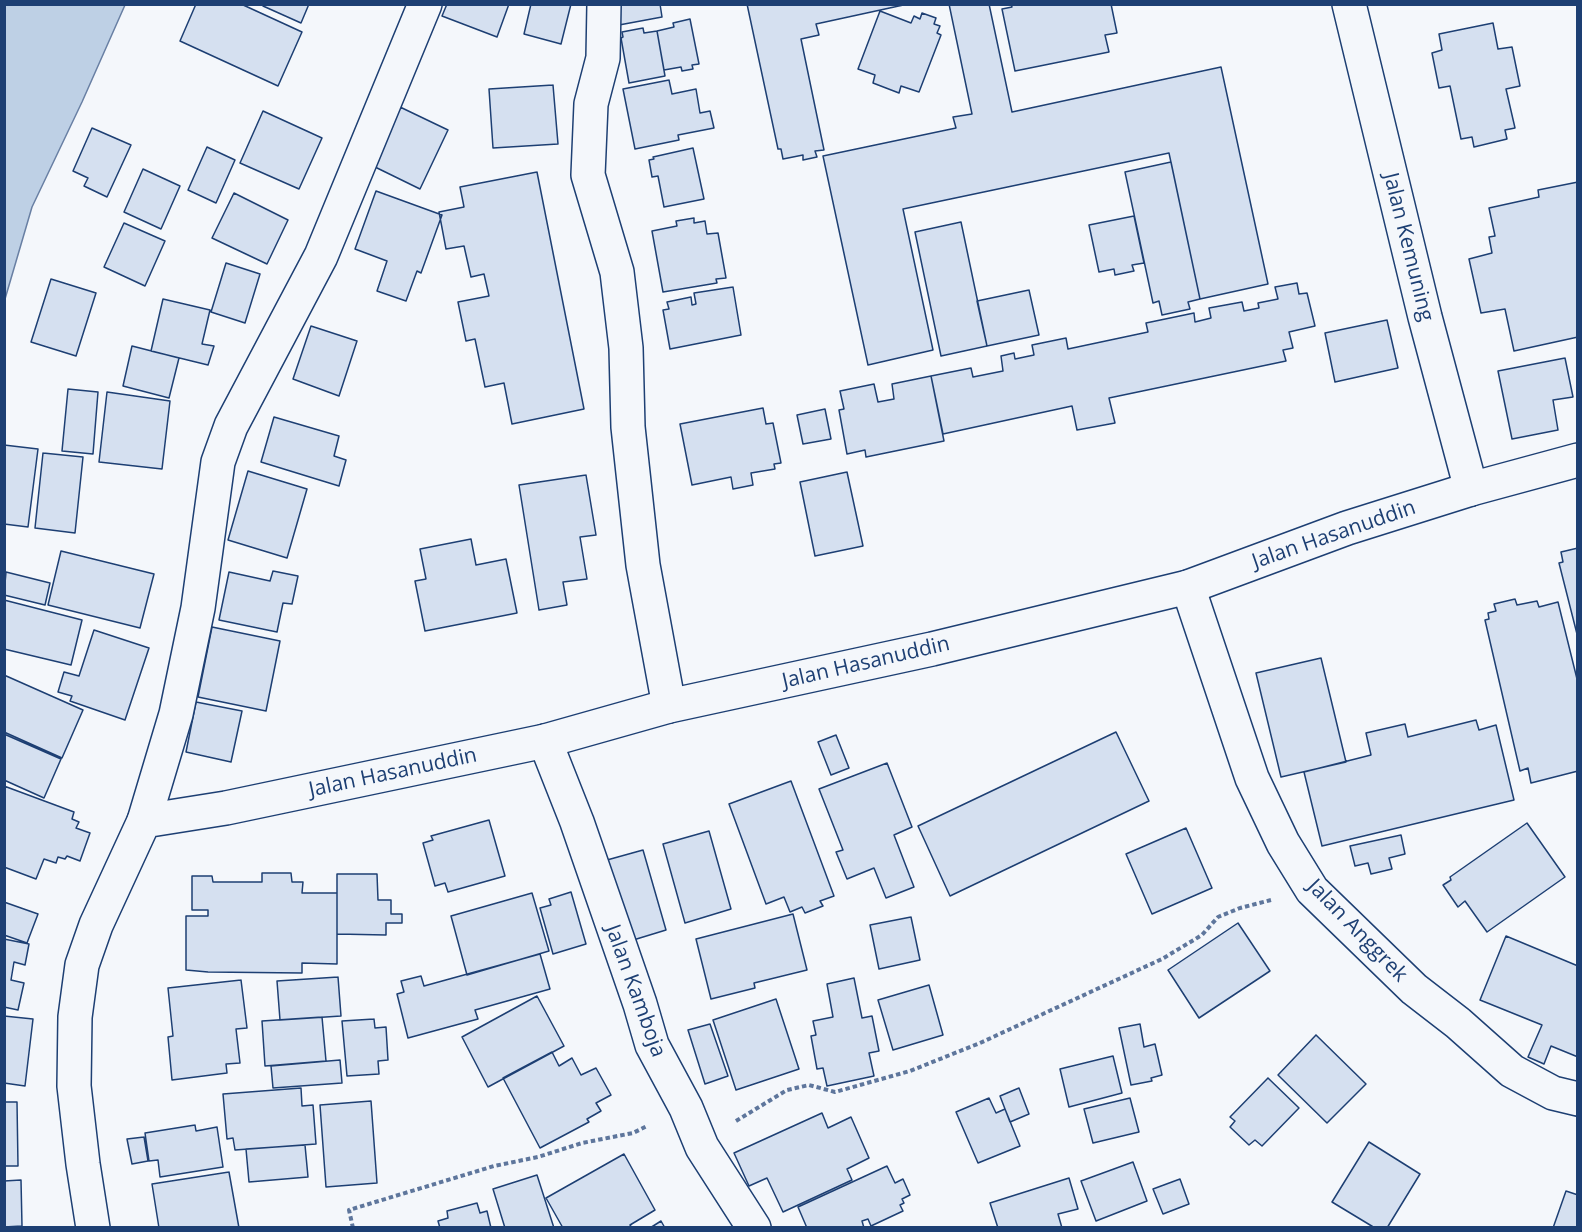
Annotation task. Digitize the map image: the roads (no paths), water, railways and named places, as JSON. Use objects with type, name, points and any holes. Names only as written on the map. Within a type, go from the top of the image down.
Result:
[{"type":"street","points":[[93,1227],[74,1086],[75,1017],[82,965],[96,925],[144,821],[176,714],[196,620],[218,462],[231,426],[321,256],[425,4]]},
{"type":"street","points":[[604,4],[603,58],[591,104],[588,175],[617,272],[626,348],[628,427],[643,565],[669,706]]},
{"type":"street","name":"Jalan Kemuning","points":[[1349,4],[1425,317],[1471,489]]},
{"type":"street","name":"Jalan Hasanuddin","points":[[144,821],[226,808],[545,741],[669,706],[932,649],[1188,586],[1347,528],[1471,489],[1578,460]]},
{"type":"street","name":"Jalan Anggrek","points":[[1188,586],[1252,778],[1283,843],[1312,890],[1414,989],[1458,1023],[1512,1071],[1553,1093],[1578,1099]]},
{"type":"street","name":"Jalan Kamboja","points":[[545,741],[577,822],[652,1045],[686,1108],[702,1147],[754,1227]]},
{"type":"water","points":[[5,4],[125,5],[32,207],[5,299]]}]
